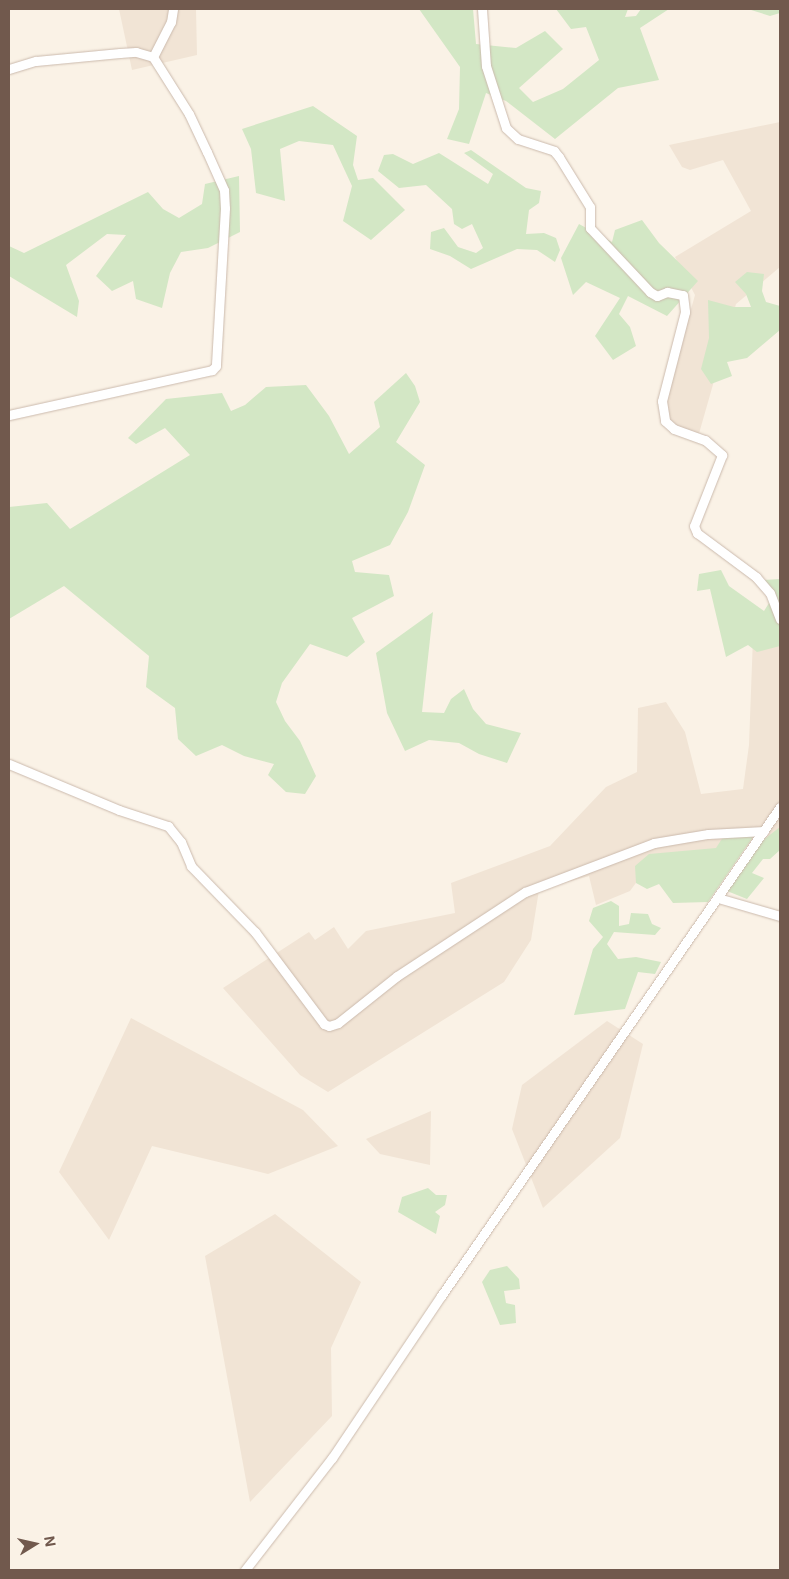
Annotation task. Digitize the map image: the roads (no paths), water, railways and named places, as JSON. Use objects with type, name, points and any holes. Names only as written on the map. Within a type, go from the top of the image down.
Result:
[{"type":"street","points":[[153,57],[172,22],[173,9]]},
{"type":"street","points":[[482,9],[486,66],[506,128],[518,139],[554,151],[590,206],[590,228],[650,292],[657,296],[667,292],[683,295],[685,312],[662,401],[665,421],[674,429],[705,440],[722,455],[695,517],[694,526],[697,533],[756,577],[770,593],[780,619]]},
{"type":"street","points":[[9,69],[36,61],[136,52],[153,57],[189,114],[224,190],[216,366],[204,373],[186,373],[9,415]]},
{"type":"street","points":[[9,764],[119,810],[168,826],[181,842],[191,866],[255,932],[324,1024],[329,1026],[338,1023],[397,976],[524,892],[654,843],[708,834],[764,832]]},
{"type":"street","points":[[245,1570],[286,1521],[332,1458],[441,1296],[780,807]]},
{"type":"street","points":[[718,898],[780,916]]}]
